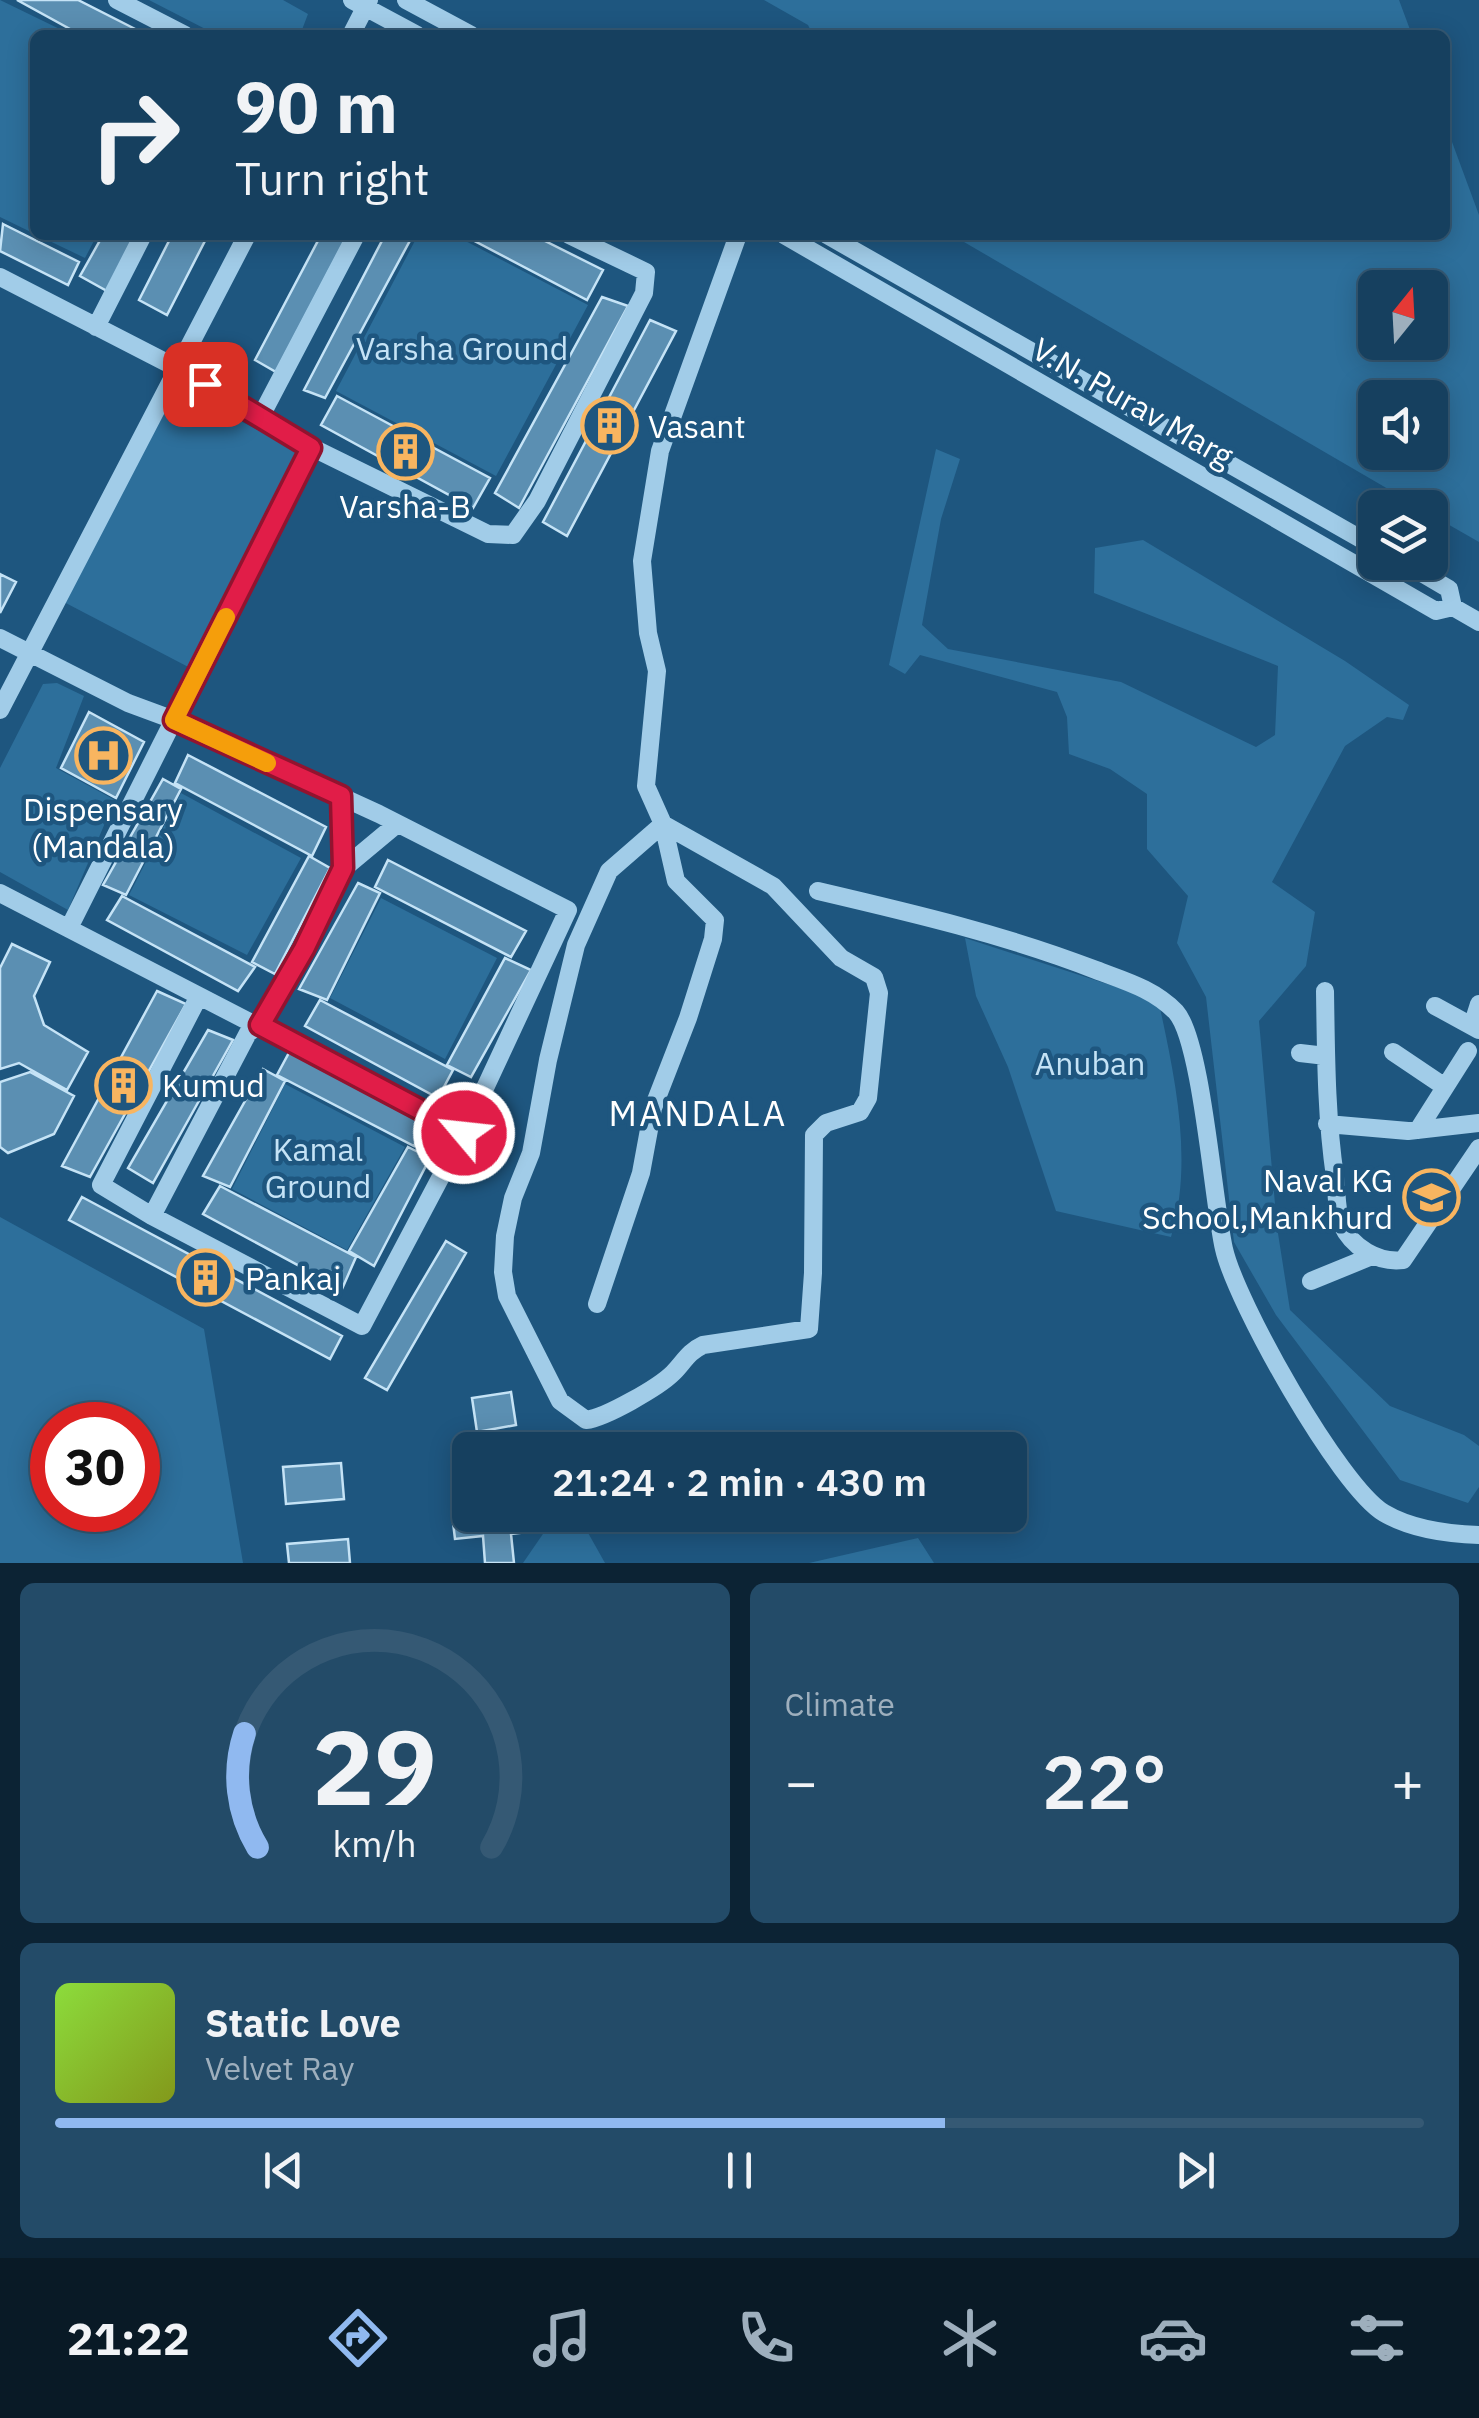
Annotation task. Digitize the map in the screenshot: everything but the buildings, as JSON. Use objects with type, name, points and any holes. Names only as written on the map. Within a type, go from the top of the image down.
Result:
[{"type":"street","points":[[118,0],[176,30]]},
{"type":"street","points":[[406,0],[462,30]]},
{"type":"street","points":[[353,30],[362,2],[409,30]]},
{"type":"street","points":[[96,326],[140,240]]},
{"type":"street","points":[[0,710],[244,240]]},
{"type":"street","points":[[261,416],[353,240]]},
{"type":"street","points":[[0,278],[177,368],[311,448],[488,534],[513,535],[537,501],[644,293],[646,272],[579,240]]},
{"type":"street","points":[[597,1304],[642,1172],[653,1108],[713,940],[715,920],[676,881],[663,824],[646,786],[657,671],[648,633],[644,547],[660,451],[736,240]]},
{"type":"street","name":"V.N. Purav Marg","points":[[793,240],[1436,611],[1454,607],[1479,622]]},
{"type":"street","name":"V.N. Purav Marg","points":[[837,240],[1358,537]]},
{"type":"street","points":[[989,353],[999,334]]},
{"type":"street","points":[[69,928],[311,448]]},
{"type":"street","name":"V.N. Purav Marg","points":[[1433,580],[1449,589],[1454,607]]},
{"type":"street","points":[[0,638],[128,703],[341,796],[568,910],[464,1133],[362,1326],[152,1216],[101,1185],[200,996]]},
{"type":"street","points":[[341,796],[343,868]]},
{"type":"street","points":[[152,1216],[248,1032],[260,1025],[304,949],[343,868],[397,824]]},
{"type":"street","points":[[663,824],[773,886],[841,958],[874,977],[879,993],[868,1098],[860,1112],[826,1123],[814,1136],[813,1272],[808,1329],[702,1345],[691,1350],[670,1376],[600,1419],[586,1420],[560,1402],[506,1296],[505,1236],[513,1198],[531,1153],[548,1060],[576,945],[609,872],[663,824]]},
{"type":"street","points":[[818,892],[942,920],[1056,954],[1160,996],[1180,1016],[1192,1052],[1224,1251],[1255,1327],[1353,1486],[1383,1512],[1397,1518],[1425,1529],[1479,1536]]},
{"type":"street","points":[[0,893],[464,1133]]},
{"type":"street","points":[[1325,992],[1327,1124],[1341,1222],[1354,1242],[1388,1262],[1403,1260],[1479,1148]]},
{"type":"street","points":[[1435,1006],[1476,1028],[1479,1004]]},
{"type":"street","points":[[1418,1130],[1468,1050]]},
{"type":"street","points":[[1393,1052],[1445,1088]]},
{"type":"street","points":[[1300,1053],[1326,1056]]},
{"type":"street","points":[[1327,1124],[1408,1132],[1479,1122]]},
{"type":"street","points":[[1311,1281],[1372,1256]]},
{"type":"green space","points":[[0,0],[62,30],[30,30],[30,232],[0,217]]},
{"type":"green space","points":[[149,0],[283,0],[308,14],[302,30],[207,30]]},
{"type":"green space","points":[[764,0],[1399,0],[1410,30],[810,30]]},
{"type":"green space","points":[[1450,137],[1479,215],[1479,542],[1448,524],[1448,490],[1390,490],[961,240],[1450,240]]},
{"type":"green space","points":[[47,240],[94,240],[85,258]]},
{"type":"green space","name":"Varsha Ground","points":[[415,240],[464,240],[588,305],[496,476],[336,391]]},
{"type":"green space","points":[[172,386],[303,453],[196,671],[60,600]]},
{"type":"green space","points":[[936,449],[960,459],[941,519],[922,625],[948,649],[1121,682],[1256,747],[1275,735],[1278,666],[1094,593],[1095,548],[1143,540],[1345,661],[1409,705],[1403,720],[1387,717],[1345,746],[1272,882],[1315,912],[1306,966],[1259,1021],[1277,1227],[1290,1310],[1390,1406],[1464,1435],[1479,1446],[1479,1487],[1468,1503],[1400,1480],[1276,1315],[1234,1242],[1206,997],[1177,943],[1188,896],[1147,849],[1147,794],[1110,769],[1069,754],[1067,717],[1057,692],[920,655],[905,674],[889,665]]},
{"type":"green space","points":[[57,683],[84,696],[56,768],[124,805],[105,823],[68,910],[0,872],[0,768],[43,684]]},
{"type":"green space","points":[[181,793],[301,858],[247,955],[129,895]]},
{"type":"green space","points":[[381,898],[497,958],[445,1059],[330,998]]},
{"type":"green space","name":"Anuban","points":[[965,938],[1132,992],[1160,1008],[1180,1123],[1181,1181],[1171,1237],[1056,1211],[1008,1067],[976,996]]},
{"type":"green space","name":"Kamal Ground","points":[[285,1084],[405,1147],[347,1250],[232,1189]]},
{"type":"green space","points":[[0,1217],[204,1329],[243,1563],[0,1563]]},
{"type":"green space","points":[[544,1532],[588,1532],[605,1563],[523,1563]]},
{"type":"green space","points":[[918,1538],[934,1563],[809,1563]]},
{"type":"slow traffic","points":[[226,617],[174,720],[267,763]]},
{"type":"place","name":"Vasant","points":[[609,426]]},
{"type":"place","name":"Varsha-B","points":[[405,452]]},
{"type":"place","name":"Dispensary (Mandala)","points":[[103,755]]},
{"type":"place","name":"Kumud","points":[[123,1085]]},
{"type":"place","name":"Naval KG School,Mankhurd","points":[[1432,1198]]},
{"type":"place","name":"Pankaj","points":[[206,1278]]},
{"type":"district","name":"MANDALA","points":[[698,1113]]},
{"type":"route","points":[[205,384],[311,448],[174,720],[341,796],[343,868],[304,949],[260,1025],[464,1133]]}]
